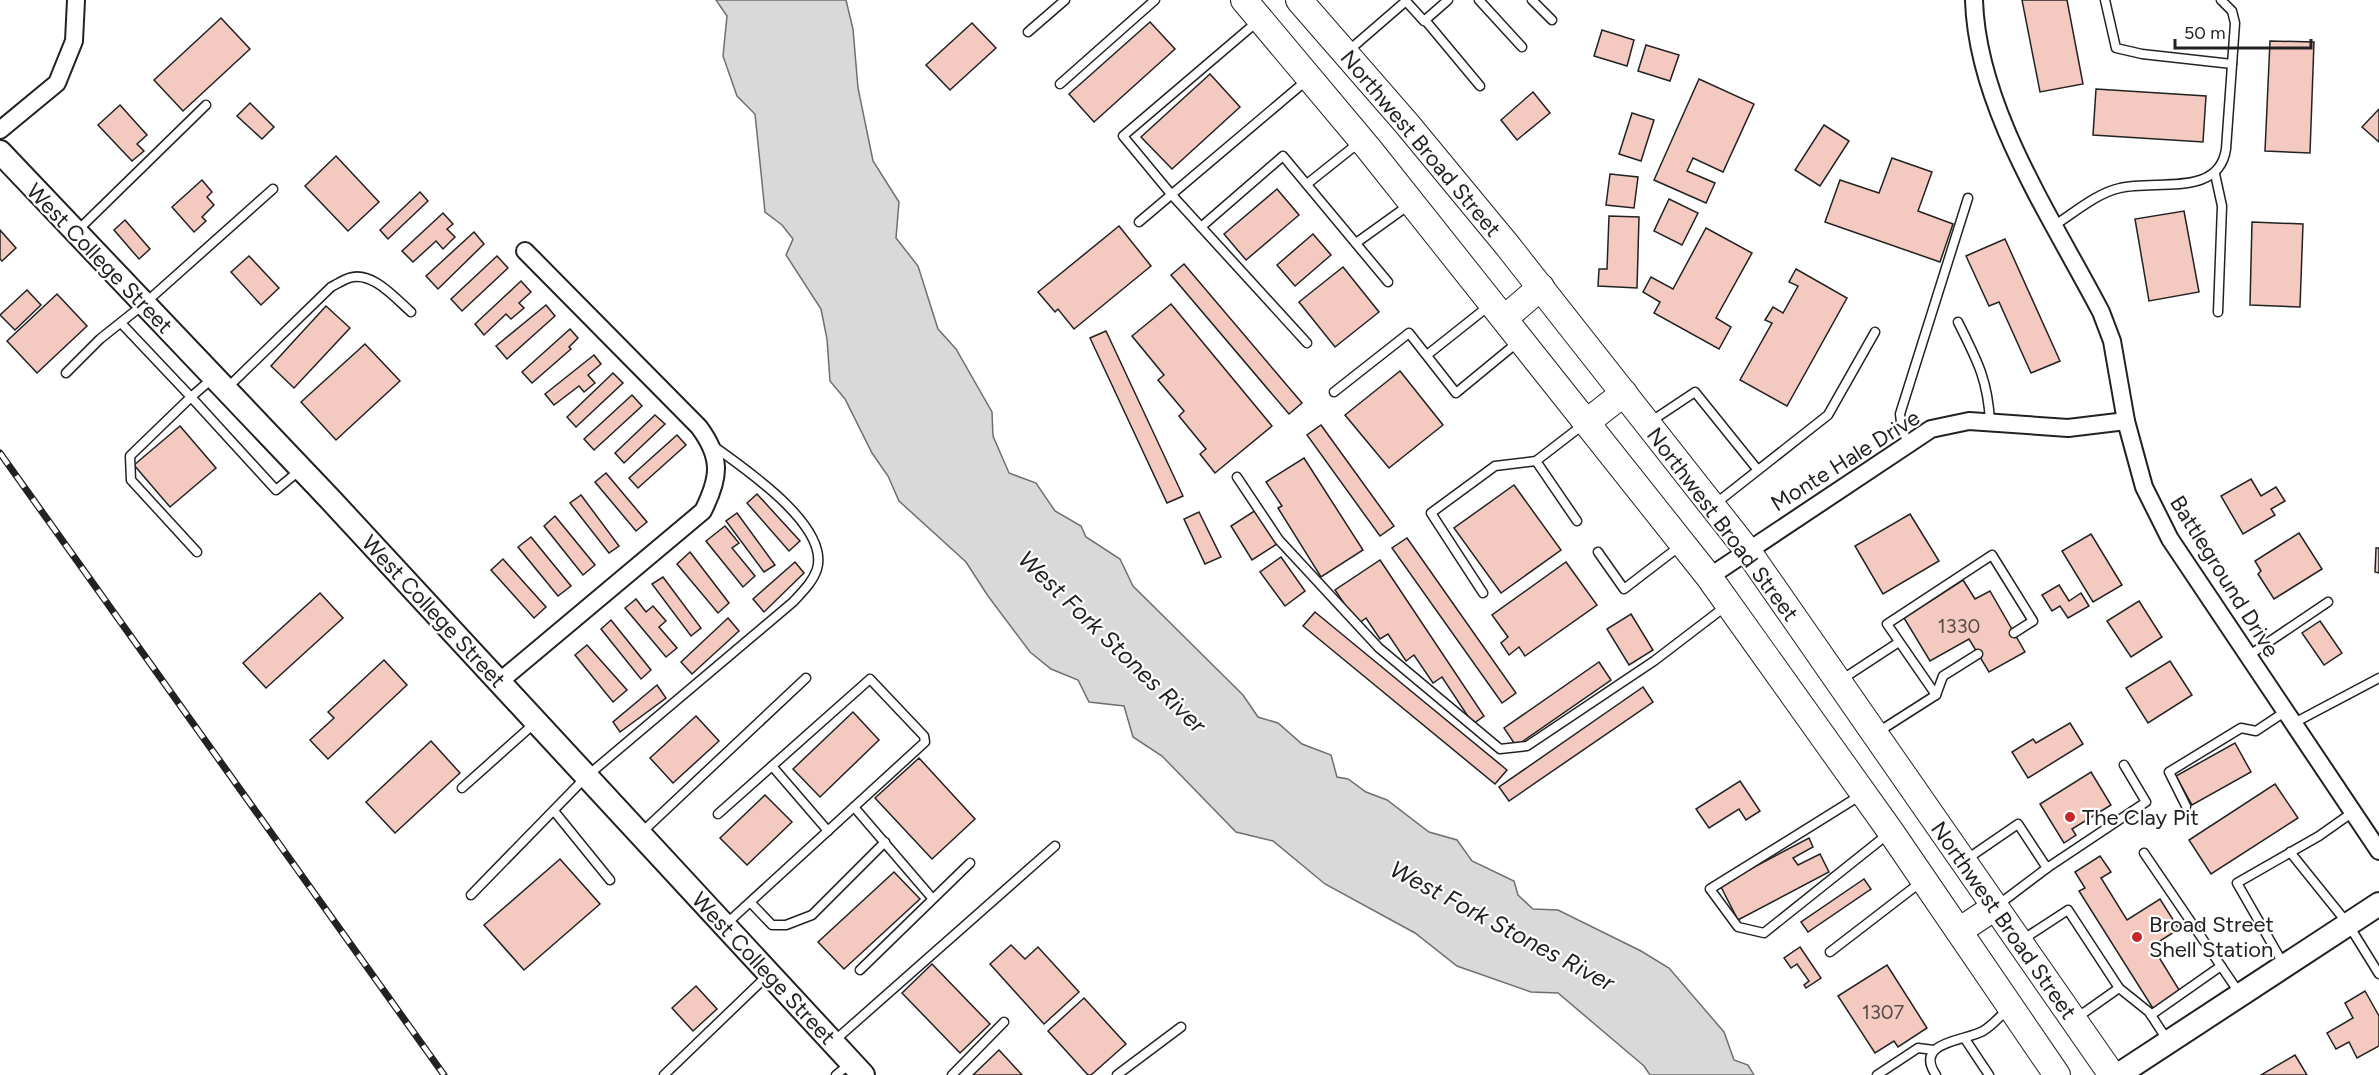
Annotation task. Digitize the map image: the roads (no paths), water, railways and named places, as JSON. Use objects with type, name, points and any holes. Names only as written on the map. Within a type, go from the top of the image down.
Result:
[{"type":"main road","name":"Northwest Broad Street","points":[[1299,0],[1541,287],[1747,550],[2112,1075]]},
{"type":"main road","name":"Northwest Broad Street","points":[[1253,7],[1499,311],[1709,577],[1892,832],[2057,1075]]},
{"type":"main road","points":[[1499,311],[1541,287]]},
{"type":"main road","points":[[1587,422],[1624,393]]},
{"type":"main road","points":[[1959,931],[1995,907]]},
{"type":"street","points":[[0,130],[57,82],[74,41],[76,0]]},
{"type":"street","name":"Battleground Drive","points":[[1974,0],[1982,53],[1998,116],[2101,312],[2112,341],[2126,422],[2144,487],[2170,539],[2379,851]]},
{"type":"street","name":"West College Street","points":[[0,152],[220,383],[587,776],[832,1042],[850,1071]]},
{"type":"street","points":[[499,682],[703,511],[715,488],[717,466],[712,445],[699,427],[525,251]]},
{"type":"street","name":"Monte Hale Drive","points":[[1709,577],[1931,429],[1969,422],[2068,428],[2126,422]]},
{"type":"street","points":[[2118,1075],[2379,904]]},
{"type":"lane","points":[[1028,32],[1065,0]]},
{"type":"lane","points":[[1060,84],[1155,0]]},
{"type":"lane","points":[[1425,20],[1448,0]]},
{"type":"lane","points":[[1479,0],[1522,47]]},
{"type":"lane","points":[[1532,0],[1552,20]]},
{"type":"lane","points":[[2106,0],[2116,48],[2142,54],[2232,64]]},
{"type":"lane","points":[[2055,225],[2118,188],[2201,181],[2215,174],[2225,160],[2235,23],[2232,11],[2221,0]]},
{"type":"lane","points":[[1346,54],[1405,1],[1425,20],[1480,86]]},
{"type":"lane","points":[[1253,7],[1123,136],[1171,194],[1307,343]]},
{"type":"lane","points":[[1139,222],[1310,78]]},
{"type":"lane","points":[[76,232],[206,105]]},
{"type":"lane","points":[[1307,184],[1362,140]]},
{"type":"lane","points":[[1201,227],[1283,156],[1388,282]]},
{"type":"lane","points":[[2215,174],[2223,206],[2218,312]]},
{"type":"lane","points":[[66,373],[273,189]]},
{"type":"lane","points":[[1909,444],[1902,430],[1900,414],[1968,198]]},
{"type":"lane","points":[[1356,243],[1412,203]]},
{"type":"lane","points":[[196,552],[131,480],[130,456],[191,397],[220,383],[331,287],[351,277],[366,278],[383,287],[411,312]]},
{"type":"lane","points":[[1427,356],[1499,311]]},
{"type":"lane","points":[[1958,322],[1983,372],[1990,422]]},
{"type":"lane","points":[[120,323],[276,490],[300,470]]},
{"type":"lane","points":[[1712,506],[1828,415],[1875,332]]},
{"type":"lane","points":[[1334,392],[1409,333],[1456,393],[1520,340]]},
{"type":"lane","points":[[1648,424],[1695,392],[1757,469]]},
{"type":"lane","points":[[1483,592],[1431,513],[1495,466],[1536,461],[1587,422]]},
{"type":"lane","points":[[471,895],[587,776],[793,603],[811,581],[817,568],[816,544],[775,490],[712,445]]},
{"type":"lane","points":[[1536,461],[1577,520]]},
{"type":"lane","points":[[1237,477],[1279,540],[1379,648],[1500,749],[1527,746],[1654,661],[1729,604]]},
{"type":"lane","points":[[1598,552],[1624,589],[1683,544]]},
{"type":"lane","points":[[1936,695],[1887,624],[1992,555],[2033,621],[2014,633]]},
{"type":"lane","points":[[2248,656],[2328,602]]},
{"type":"lane","points":[[1838,681],[1899,642]]},
{"type":"lane","points":[[1875,734],[1936,695],[1943,676],[1978,654]]},
{"type":"lane","points":[[640,834],[806,678]]},
{"type":"lane","points":[[2186,806],[2169,772],[2241,728],[2256,730],[2379,678]]},
{"type":"lane","points":[[718,814],[870,679],[926,739],[751,903],[724,925]]},
{"type":"lane","points":[[462,788],[536,722]]},
{"type":"lane","points":[[1995,907],[2047,868],[2146,802],[2124,765]]},
{"type":"lane","points":[[772,766],[828,831]]},
{"type":"lane","points":[[1864,793],[1710,889],[1738,927],[1764,933],[1892,832]]},
{"type":"lane","points":[[854,807],[932,898]]},
{"type":"lane","points":[[554,811],[610,880]]},
{"type":"lane","points":[[2284,966],[2237,883],[2353,812]]},
{"type":"lane","points":[[1963,861],[2018,824],[2047,868]]},
{"type":"lane","points":[[751,903],[772,925],[786,925],[812,915],[885,842]]},
{"type":"lane","points":[[832,1042],[1055,846]]},
{"type":"lane","points":[[2290,852],[2348,924],[2379,974]]},
{"type":"lane","points":[[2144,853],[2240,995]]},
{"type":"lane","points":[[860,970],[970,863]]},
{"type":"lane","points":[[1830,952],[1924,880]]},
{"type":"lane","points":[[2019,942],[2068,910],[2119,988],[2151,1015],[2169,1042]]},
{"type":"lane","points":[[2151,1015],[2221,966]]},
{"type":"lane","points":[[664,1075],[769,974]]},
{"type":"lane","points":[[2073,1020],[2119,988]]},
{"type":"lane","points":[[1877,1075],[1918,1048],[1934,1050],[1943,1043],[1965,1039],[1984,1031],[2010,1007]]},
{"type":"lane","points":[[952,1075],[1004,1022]]},
{"type":"lane","points":[[1117,1075],[1181,1027]]},
{"type":"lane","points":[[1965,1039],[1989,1075]]},
{"type":"lane","points":[[1934,1050],[1934,1072]]},
{"type":"water","name":"West Fork Stones River","points":[[716,0],[846,0],[853,29],[858,88],[873,161],[899,202],[896,238],[918,266],[938,329],[956,349],[992,412],[993,436],[1009,473],[1036,483],[1055,511],[1081,526],[1086,537],[1120,559],[1133,586],[1243,695],[1258,717],[1278,723],[1302,744],[1331,755],[1337,777],[1348,779],[1366,792],[1387,800],[1429,832],[1457,840],[1472,861],[1514,881],[1518,895],[1533,909],[1558,910],[1641,951],[1669,968],[1724,1032],[1734,1060],[1748,1065],[1754,1075],[1650,1075],[1644,1066],[1558,993],[1531,992],[1457,966],[1415,933],[1325,884],[1273,841],[1236,832],[1162,756],[1133,737],[1124,706],[1089,702],[1078,680],[1051,669],[1030,652],[966,562],[899,501],[888,476],[872,453],[845,399],[830,381],[827,339],[821,309],[786,255],[793,239],[782,225],[765,212],[755,114],[737,96],[723,56],[727,16]]},
{"type":"railway","points":[[0,453],[444,1075]]},
{"type":"place","name":"The Clay Pit","points":[[2070,817]]},
{"type":"place","name":"Broad Street Shell Station","points":[[2137,937]]}]
